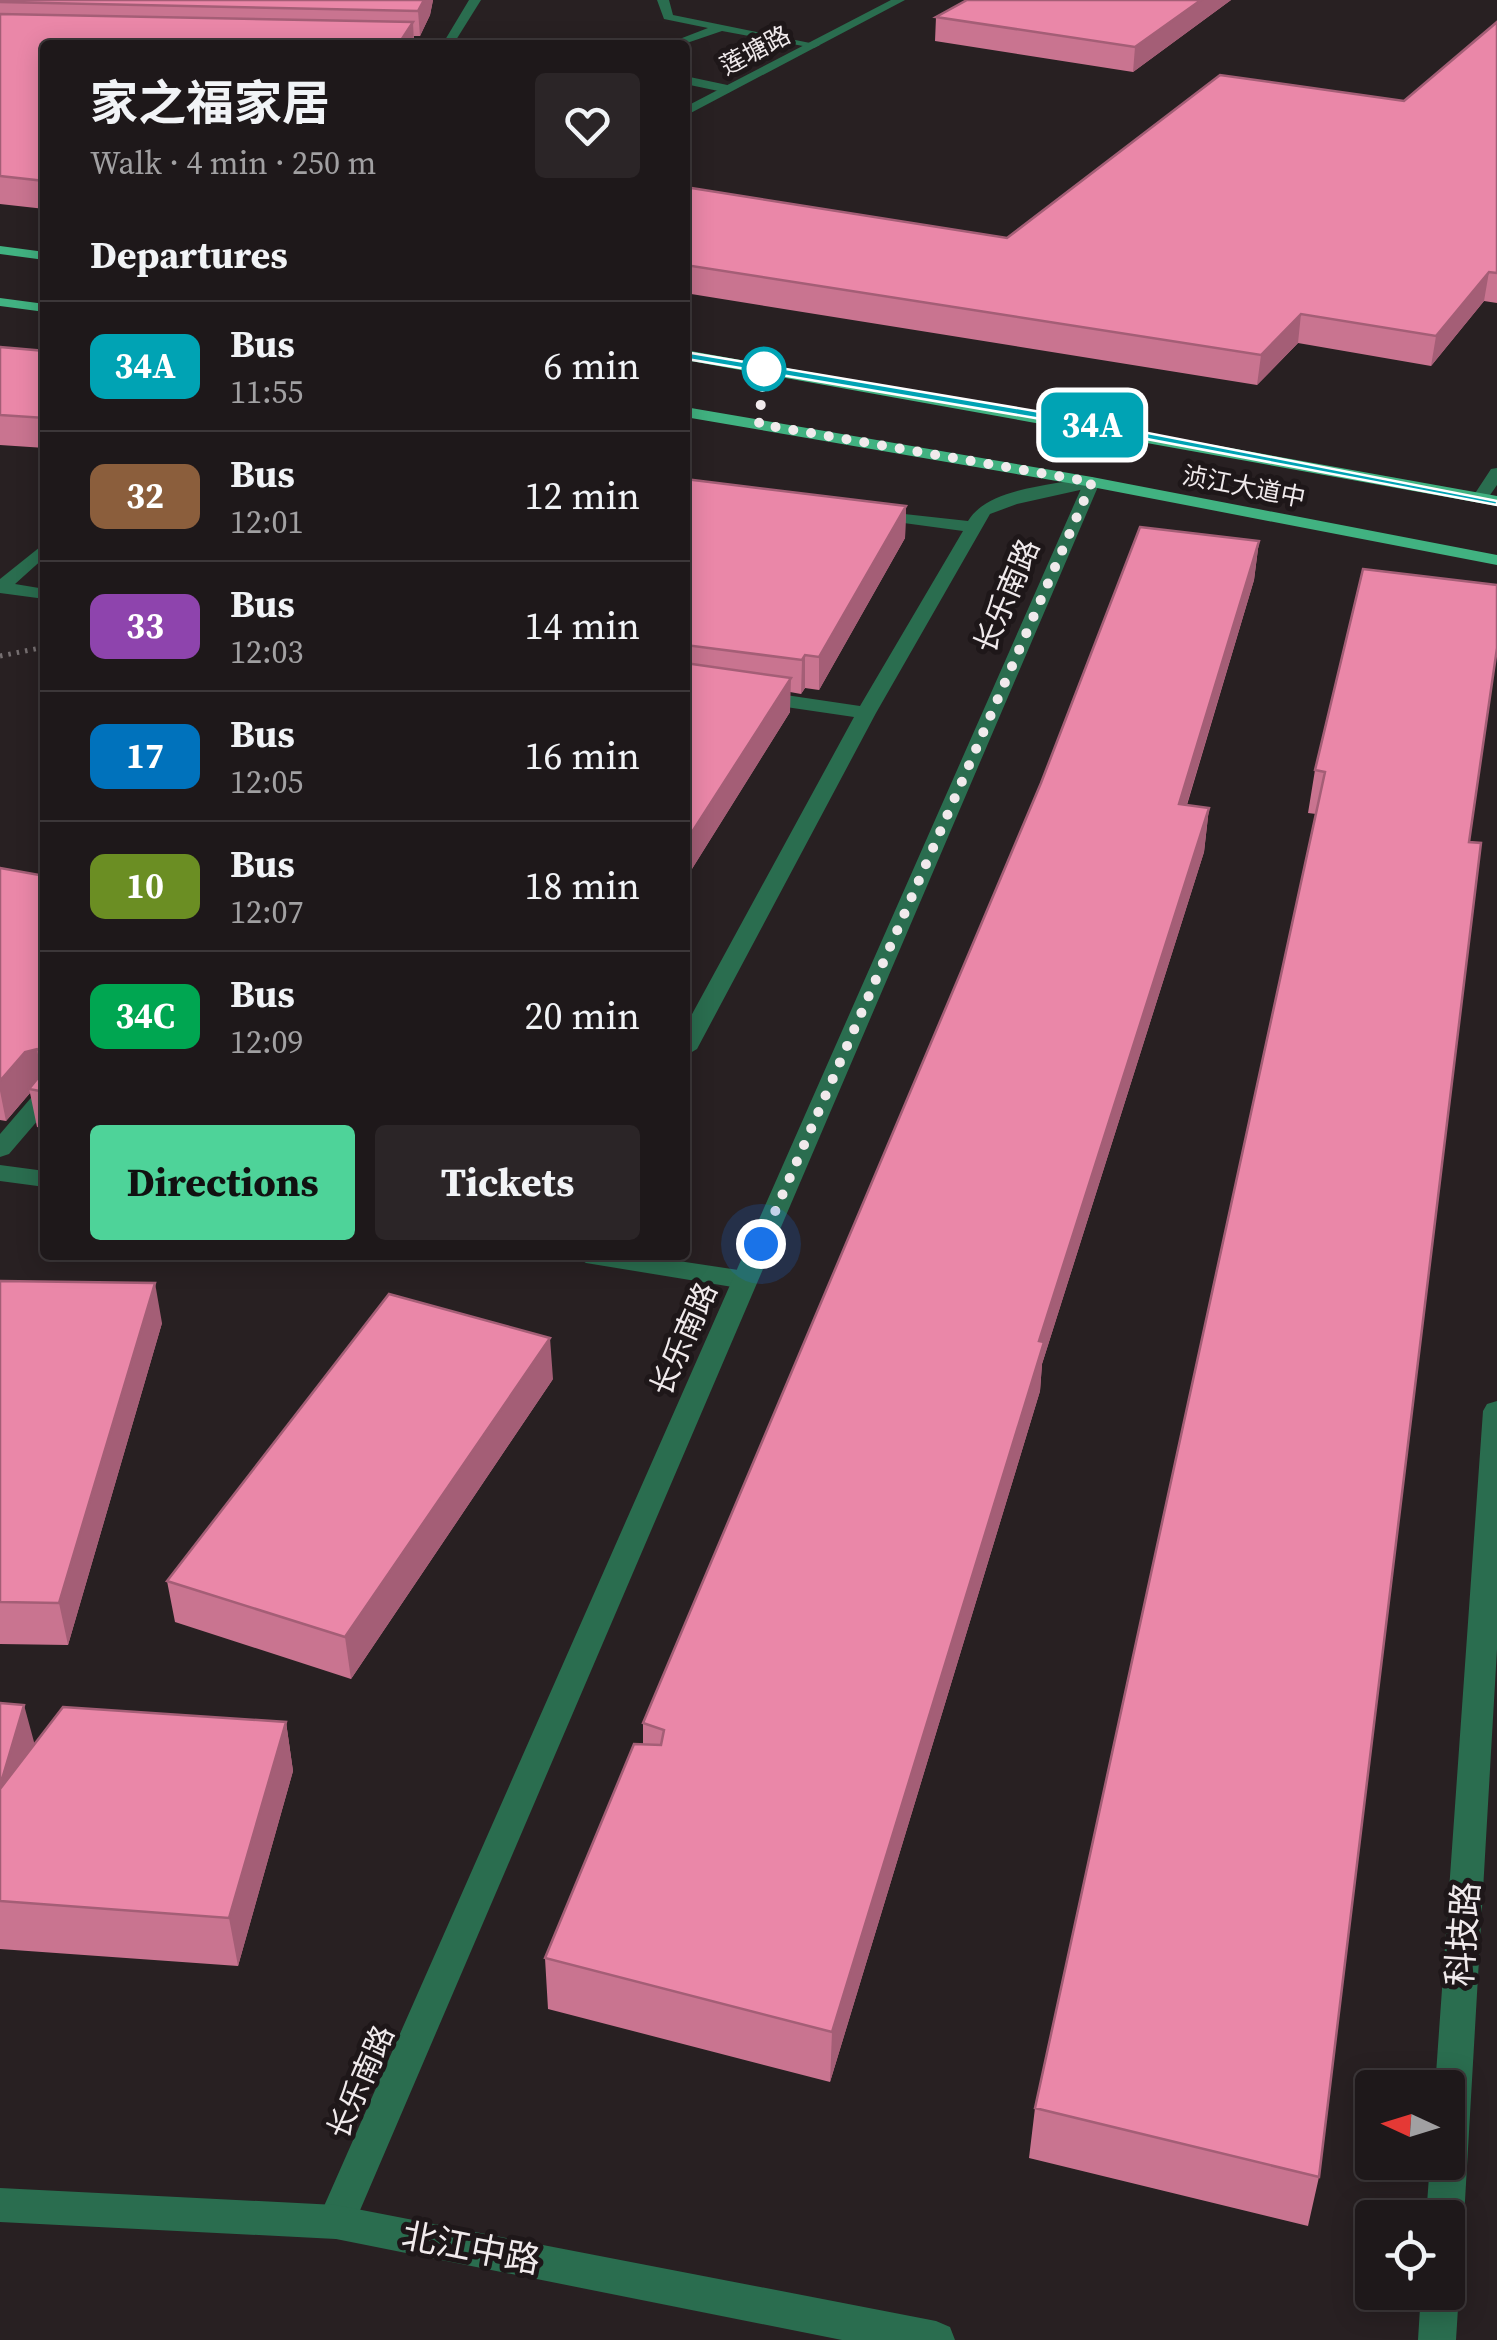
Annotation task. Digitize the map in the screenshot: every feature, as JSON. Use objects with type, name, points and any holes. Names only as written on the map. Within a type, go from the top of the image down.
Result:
[{"type":"main road","points":[[0,250],[40,255]]},
{"type":"main road","points":[[0,302],[40,307]]},
{"type":"main road","name":"浈江大道中","points":[[690,356],[1035,414],[1489,500]]},
{"type":"main road","name":"浈江大道中","points":[[690,413],[1092,482],[1497,560]]},
{"type":"street","points":[[451,40],[475,0]]},
{"type":"street","points":[[663,0],[668,17],[814,44]]},
{"type":"street","name":"莲塘路","points":[[690,109],[900,0]]},
{"type":"street","points":[[684,40],[722,27]]},
{"type":"street","points":[[690,81],[728,89]]},
{"type":"street","points":[[1489,500],[1497,473]]},
{"type":"street","points":[[690,1040],[866,712],[983,511],[1012,500],[1092,482]]},
{"type":"street","name":"长乐南路","points":[[336,2222],[1092,482]]},
{"type":"street","points":[[858,512],[973,527]]},
{"type":"street","points":[[0,588],[40,552]]},
{"type":"street","points":[[0,588],[40,593]]},
{"type":"street","points":[[739,694],[866,712]]},
{"type":"street","points":[[0,1149],[40,1104]]},
{"type":"street","points":[[0,1173],[40,1178]]},
{"type":"street","points":[[618,1260],[745,1280]]},
{"type":"street","name":"科技路","points":[[1445,2200],[1497,1411]]},
{"type":"street","name":"北江中路","points":[[0,2205],[336,2222],[936,2340]]},
{"type":"street","points":[[1437,2340],[1439,2310]]},
{"type":"path","points":[[0,656],[40,649]]},
{"type":"building","points":[[0,0],[424,0],[418,11]]},
{"type":"building","points":[[967,0],[1201,0],[1135,47],[936,17]]},
{"type":"building","points":[[0,14],[413,22],[401,40],[40,40],[40,180],[0,176]]},
{"type":"building","points":[[1497,22],[1497,273],[1489,272],[1436,336],[1301,314],[1261,355],[690,266],[690,188],[1007,238],[1220,75],[1404,101]]},
{"type":"building","points":[[0,347],[40,351],[40,418],[0,415]]},
{"type":"building","points":[[690,480],[906,506],[819,657],[805,655],[802,660],[690,646]]},
{"type":"building","points":[[1140,527],[1259,541],[1179,804],[1209,808],[1039,1341],[1044,1342],[832,2032],[545,1958],[634,1744],[661,1745],[664,1730],[643,1723],[1041,783]]},
{"type":"building","points":[[1363,569],[1497,585],[1497,648],[1469,842],[1481,843],[1319,2177],[1035,2108],[1325,772],[1315,770]]},
{"type":"building","points":[[690,664],[791,678],[690,835]]},
{"type":"building","points":[[0,868],[40,875],[40,1051],[25,1052],[0,1081]]},
{"type":"building","points":[[40,1075],[40,1091],[29,1089]]},
{"type":"building","points":[[0,1281],[155,1283],[59,1603],[0,1602]]},
{"type":"building","points":[[389,1294],[550,1338],[345,1637],[167,1581]]},
{"type":"building","points":[[0,1703],[24,1705],[0,1786]]},
{"type":"building","points":[[63,1707],[286,1722],[229,1918],[0,1901],[0,1789]]},
{"type":"bus line","name":"34A","points":[[690,356],[1035,414],[1497,501]]},
{"type":"route","points":[[761,1244],[1092,482],[759,424],[764,369]]}]
